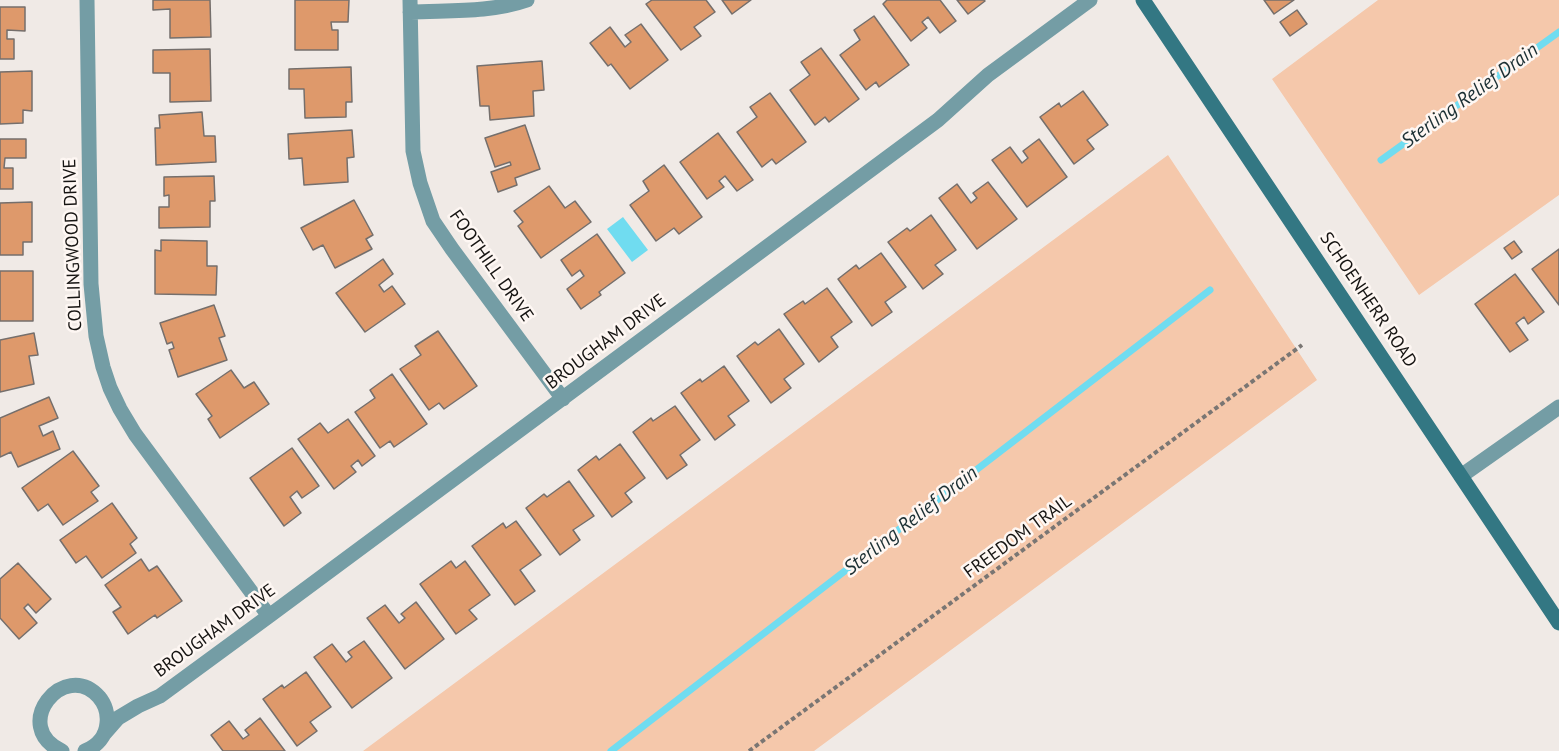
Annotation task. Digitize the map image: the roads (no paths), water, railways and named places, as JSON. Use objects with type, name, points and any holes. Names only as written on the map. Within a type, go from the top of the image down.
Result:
[{"type":"main road","name":"SCHOENHERR ROAD","points":[[1143,0],[1559,623]]},
{"type":"street","name":"COLLINGWOOD DRIVE","points":[[87,0],[91,284],[96,336],[103,367],[120,409],[135,434],[269,616]]},
{"type":"street","points":[[410,6],[479,9],[527,0]]},
{"type":"street","name":"BROUGHAM DRIVE","points":[[85,751],[98,744],[118,718],[160,696],[269,616],[938,120],[988,75],[1090,0]]},
{"type":"street","name":"FOOTHILL DRIVE","points":[[410,6],[413,151],[420,183],[433,221],[562,399]]},
{"type":"street","points":[[1461,476],[1559,406]]},
{"type":"street","points":[[62,751],[46,740],[41,730],[42,707],[56,691],[77,686],[115,703],[138,706]]},
{"type":"street","points":[[96,694],[107,713],[104,734]]},
{"type":"water","points":[[623,217],[648,250],[632,262],[607,229]]},
{"type":"waterway","name":"Sterling Relief Drain","points":[[1381,160],[1559,32]]},
{"type":"waterway","name":"Sterling Relief Drain","points":[[611,751],[1210,290]]}]
